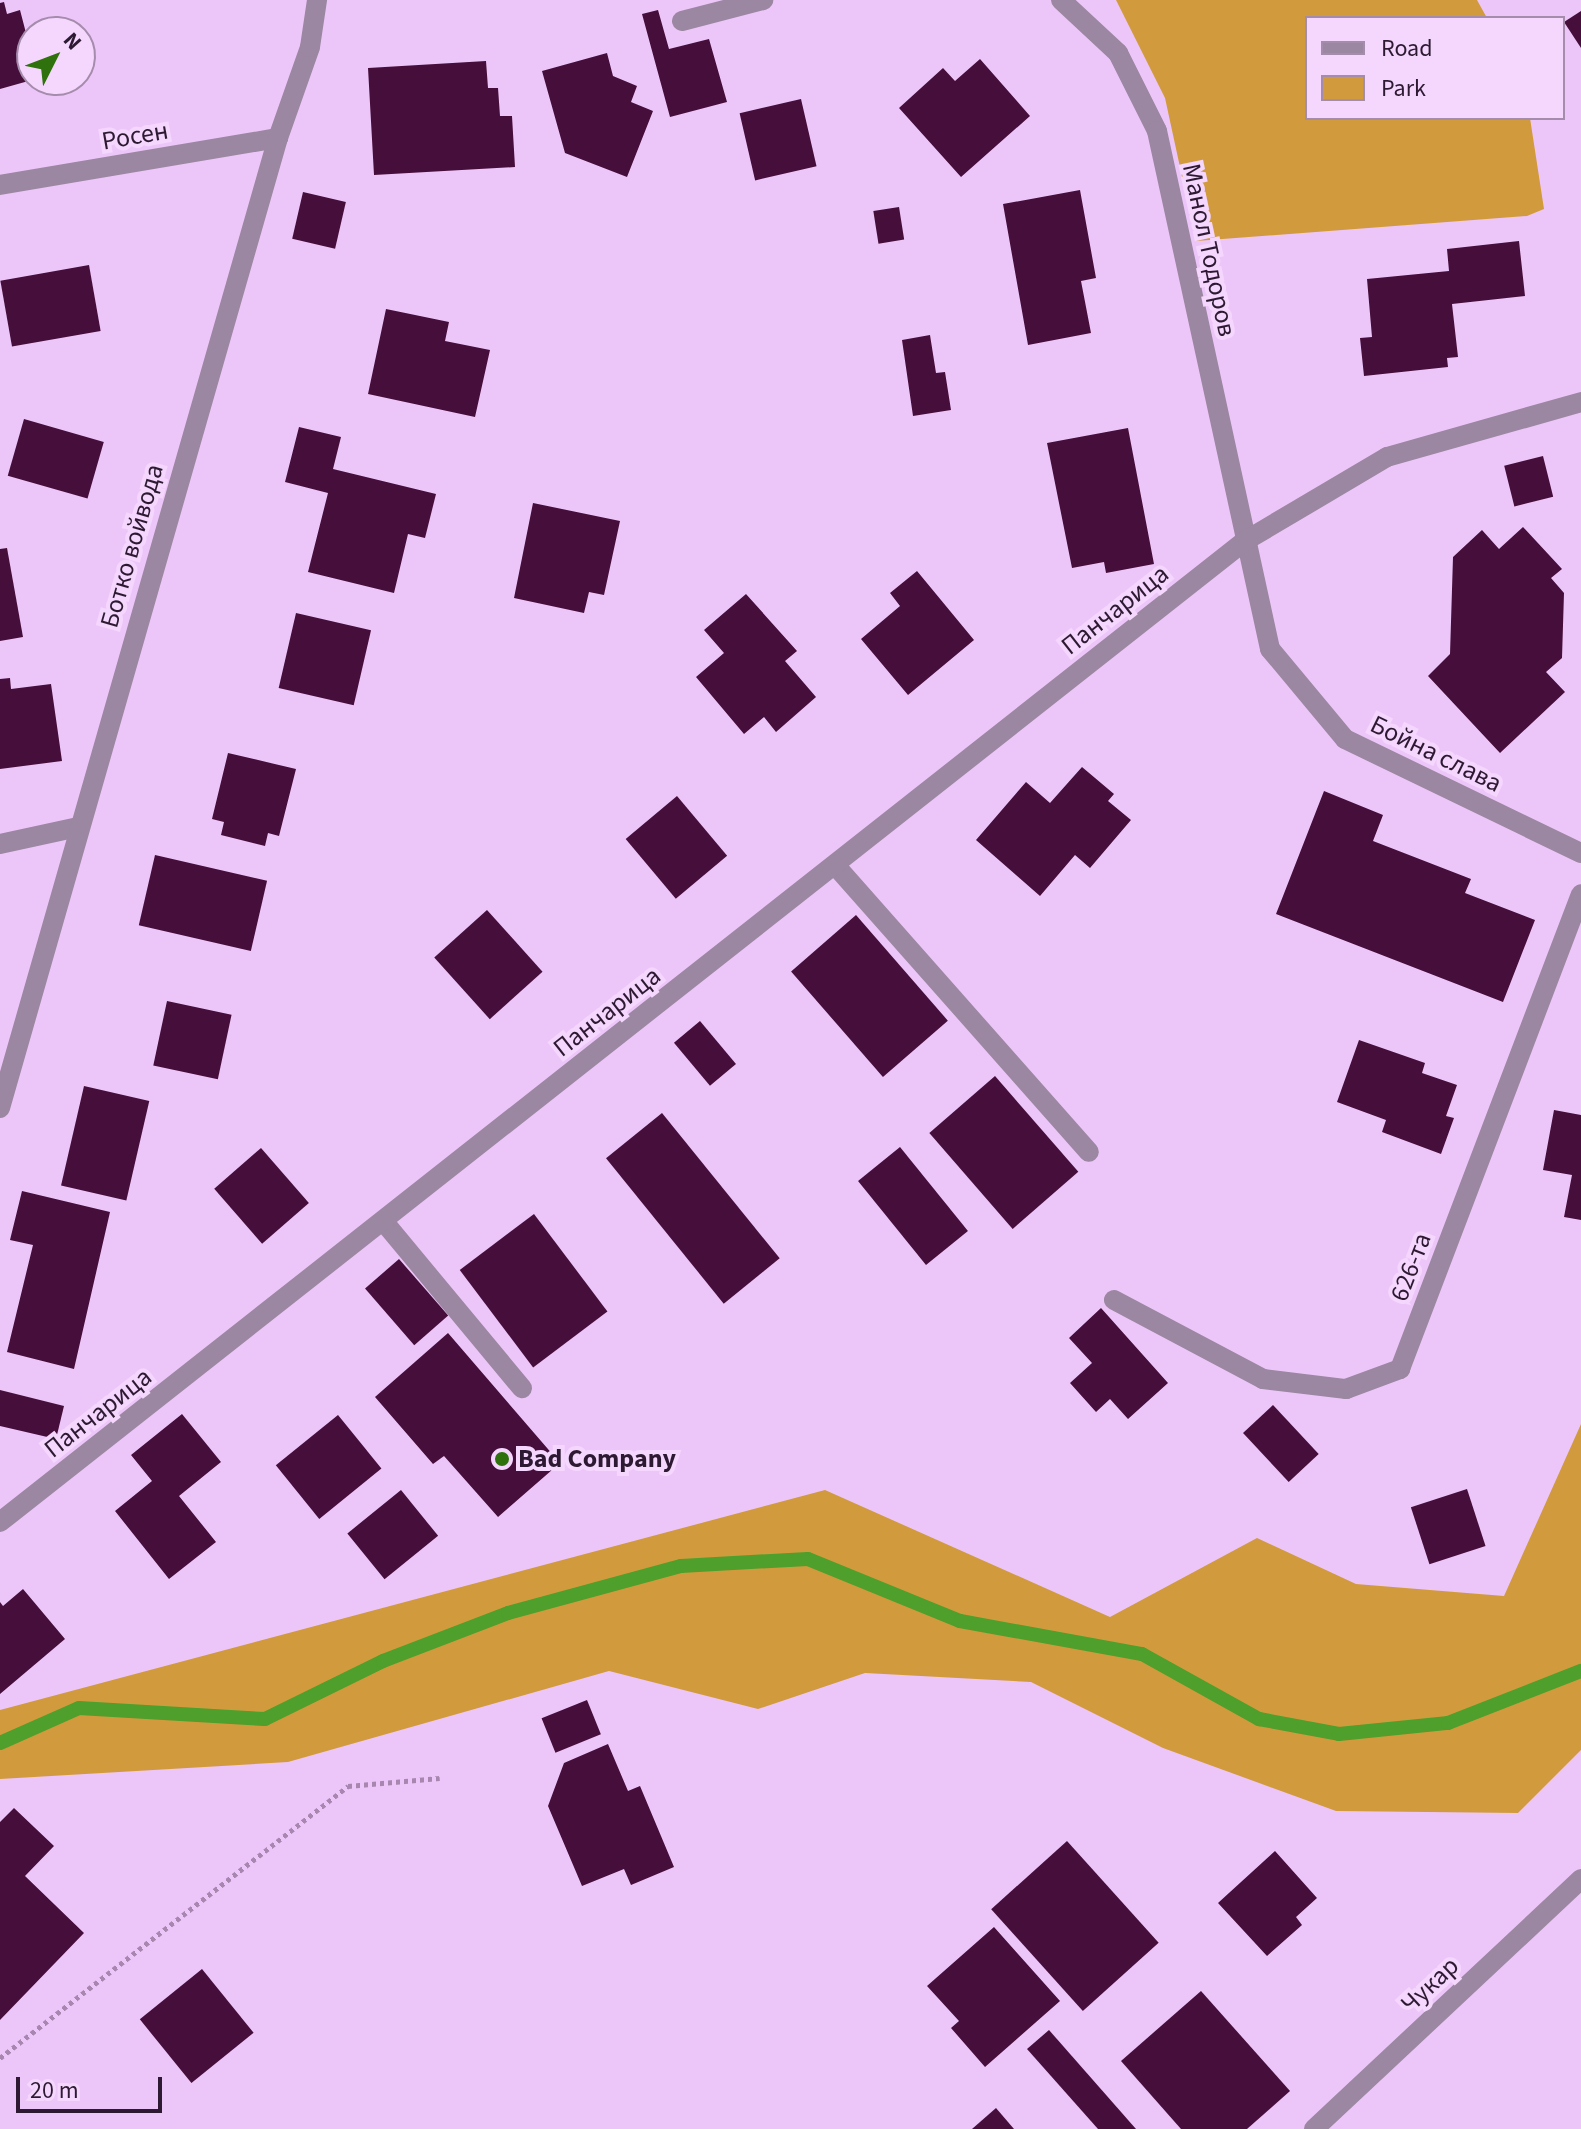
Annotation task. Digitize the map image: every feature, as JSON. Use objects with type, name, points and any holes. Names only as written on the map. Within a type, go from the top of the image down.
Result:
[{"type":"street","name":"Ботко войвода","points":[[0,1108],[78,827],[278,138],[310,47],[317,0]]},
{"type":"street","points":[[682,21],[763,0]]},
{"type":"street","name":"Манол Тодоров","points":[[1061,0],[1118,53],[1157,131],[1245,541]]},
{"type":"street","name":"Росен","points":[[0,185],[278,138]]},
{"type":"street","name":"Панчарица","points":[[0,1522],[1245,541],[1387,457],[1581,402]]},
{"type":"street","name":"Бойна слава","points":[[1245,541],[1270,649],[1345,739],[1581,853]]},
{"type":"street","points":[[0,844],[78,827]]},
{"type":"street","points":[[835,865],[1089,1152]]},
{"type":"street","name":"626-та","points":[[1114,1300],[1263,1379],[1346,1389],[1400,1369],[1581,894]]},
{"type":"street","points":[[384,1222],[522,1388]]},
{"type":"street","name":"Чукар","points":[[1314,2129],[1581,1879]]},
{"type":"path","points":[[0,2058],[348,1786],[440,1778]]},
{"type":"green space","points":[[1116,0],[1477,0],[1486,16],[1305,16],[1305,120],[1530,120],[1544,209],[1527,216],[1196,241],[1165,98]]},
{"type":"green space","points":[[1581,1424],[1581,1750],[1518,1813],[1336,1811],[1163,1748],[1031,1682],[865,1673],[758,1709],[609,1671],[288,1762],[0,1779],[0,1710],[825,1490],[1110,1617],[1257,1538],[1356,1584],[1504,1596]]},
{"type":"building","points":[[4,2],[7,14],[20,10],[22,16],[16,16],[16,84],[0,89],[0,3]]},
{"type":"building","points":[[658,10],[669,49],[709,39],[727,102],[670,117],[642,14]]},
{"type":"building","points":[[1581,11],[1581,48],[1565,24]]},
{"type":"building","points":[[607,53],[613,76],[637,86],[631,102],[653,111],[627,177],[565,153],[542,71]]},
{"type":"building","points":[[980,59],[1030,116],[961,177],[899,108],[943,68],[955,81]]},
{"type":"building","points":[[486,61],[488,88],[498,88],[500,116],[512,116],[515,167],[374,175],[368,68]]},
{"type":"building","points":[[801,99],[817,166],[755,180],[740,113]]},
{"type":"building","points":[[1080,190],[1096,278],[1081,281],[1091,333],[1028,345],[1003,204]]},
{"type":"building","points":[[303,192],[346,202],[335,249],[292,239]]},
{"type":"building","points":[[899,207],[904,240],[878,244],[873,211]]},
{"type":"building","points":[[1519,241],[1525,296],[1452,304],[1458,357],[1447,358],[1448,367],[1364,376],[1360,338],[1372,337],[1367,279],[1449,271],[1447,249]]},
{"type":"building","points":[[89,265],[101,331],[12,347],[0,281]]},
{"type":"building","points":[[386,309],[449,322],[445,341],[490,350],[475,417],[368,394]]},
{"type":"building","points":[[930,335],[936,373],[945,372],[951,410],[913,416],[902,340]]},
{"type":"building","points":[[24,419],[104,442],[88,499],[8,476]]},
{"type":"building","points":[[299,427],[341,437],[333,469],[436,494],[425,538],[408,534],[394,593],[308,572],[328,493],[285,482]]},
{"type":"building","points":[[1128,428],[1154,564],[1106,573],[1104,562],[1072,568],[1047,443]]},
{"type":"building","points":[[1543,456],[1553,497],[1514,506],[1504,466]]},
{"type":"building","points":[[533,503],[620,521],[604,595],[589,592],[584,613],[514,598]]},
{"type":"building","points":[[1523,527],[1562,569],[1551,578],[1564,593],[1562,658],[1546,672],[1565,692],[1500,753],[1428,676],[1450,654],[1453,557],[1482,530],[1499,549]]},
{"type":"building","points":[[7,548],[23,637],[0,641],[0,549]]},
{"type":"building","points":[[917,571],[974,640],[908,695],[861,639],[900,606],[890,593]]},
{"type":"building","points":[[746,594],[797,651],[785,661],[816,697],[776,732],[764,717],[744,734],[696,677],[724,653],[704,630]]},
{"type":"building","points":[[296,613],[371,630],[354,705],[279,688]]},
{"type":"building","points":[[10,678],[11,689],[51,684],[62,761],[0,769],[0,679]]},
{"type":"building","points":[[228,753],[296,769],[279,836],[268,833],[265,846],[221,835],[224,822],[212,819]]},
{"type":"building","points":[[1082,767],[1114,794],[1108,801],[1131,820],[1090,868],[1075,855],[1040,896],[976,840],[1026,782],[1050,803]]},
{"type":"building","points":[[1324,791],[1383,815],[1373,841],[1471,879],[1465,893],[1535,920],[1503,1002],[1276,914]]},
{"type":"building","points":[[677,796],[727,856],[676,899],[626,839]]},
{"type":"building","points":[[155,855],[267,881],[251,951],[139,925]]},
{"type":"building","points":[[487,910],[543,972],[490,1019],[434,958]]},
{"type":"building","points":[[856,915],[948,1021],[883,1077],[791,971]]},
{"type":"building","points":[[167,1001],[232,1015],[218,1079],[153,1066]]},
{"type":"building","points":[[700,1021],[736,1064],[710,1086],[674,1043]]},
{"type":"building","points":[[1359,1040],[1425,1063],[1422,1073],[1457,1085],[1446,1116],[1454,1118],[1441,1154],[1382,1132],[1386,1120],[1337,1102]]},
{"type":"building","points":[[995,1076],[1078,1172],[1013,1229],[929,1133]]},
{"type":"building","points":[[84,1086],[149,1101],[126,1200],[61,1185]]},
{"type":"building","points":[[1554,1110],[1581,1115],[1581,1220],[1564,1217],[1572,1175],[1543,1170]]},
{"type":"building","points":[[662,1113],[780,1258],[724,1304],[606,1158]]},
{"type":"building","points":[[900,1147],[968,1231],[926,1265],[858,1181]]},
{"type":"building","points":[[261,1148],[309,1203],[262,1244],[214,1189]]},
{"type":"building","points":[[22,1191],[110,1212],[74,1369],[7,1352],[33,1245],[10,1240]]},
{"type":"building","points":[[534,1214],[607,1311],[533,1367],[460,1270]]},
{"type":"building","points":[[399,1259],[448,1316],[414,1345],[365,1289]]},
{"type":"building","points":[[1101,1308],[1168,1383],[1128,1419],[1110,1399],[1096,1412],[1070,1383],[1092,1363],[1069,1338]]},
{"type":"building","points":[[448,1333],[560,1463],[498,1517],[444,1456],[433,1464],[375,1397]]},
{"type":"building","points":[[0,1390],[64,1406],[56,1439],[0,1426]]},
{"type":"building","points":[[1273,1405],[1319,1454],[1289,1482],[1243,1433]]},
{"type":"building","points":[[182,1414],[221,1462],[179,1496],[216,1542],[169,1579],[115,1511],[152,1481],[131,1455]]},
{"type":"building","points":[[338,1415],[381,1469],[319,1519],[276,1465]]},
{"type":"building","points":[[1467,1489],[1486,1546],[1429,1564],[1411,1507]]},
{"type":"building","points":[[401,1490],[438,1536],[385,1579],[347,1533]]},
{"type":"building","points":[[23,1589],[65,1639],[0,1694],[0,1602],[3,1606]]},
{"type":"building","points":[[587,1700],[601,1734],[555,1753],[542,1718]]},
{"type":"building","points":[[608,1744],[628,1791],[640,1786],[674,1867],[631,1885],[624,1869],[582,1886],[548,1806],[564,1763]]},
{"type":"building","points":[[14,1808],[54,1846],[25,1876],[84,1933],[0,2020],[0,1822]]},
{"type":"building","points":[[1067,1841],[1159,1943],[1083,2011],[991,1909]]},
{"type":"building","points":[[1275,1851],[1317,1898],[1296,1917],[1302,1925],[1267,1956],[1218,1903]]},
{"type":"building","points":[[994,1927],[1060,2001],[985,2067],[951,2028],[959,2021],[927,1986]]},
{"type":"building","points":[[202,1969],[254,2033],[191,2083],[140,2019]]},
{"type":"building","points":[[1201,1991],[1290,2091],[1247,2129],[1181,2129],[1121,2061]]},
{"type":"building","points":[[1049,2030],[1136,2129],[1098,2129],[1027,2049]]},
{"type":"building","points":[[996,2108],[1014,2129],[972,2129]]},
{"type":"waterway","points":[[0,1743],[79,1708],[265,1719],[383,1661],[508,1613],[681,1566],[808,1559],[960,1621],[1142,1654],[1259,1719],[1339,1734],[1448,1723],[1581,1671]]},
{"type":"place","name":"Bad Company","points":[[502,1459]]}]
